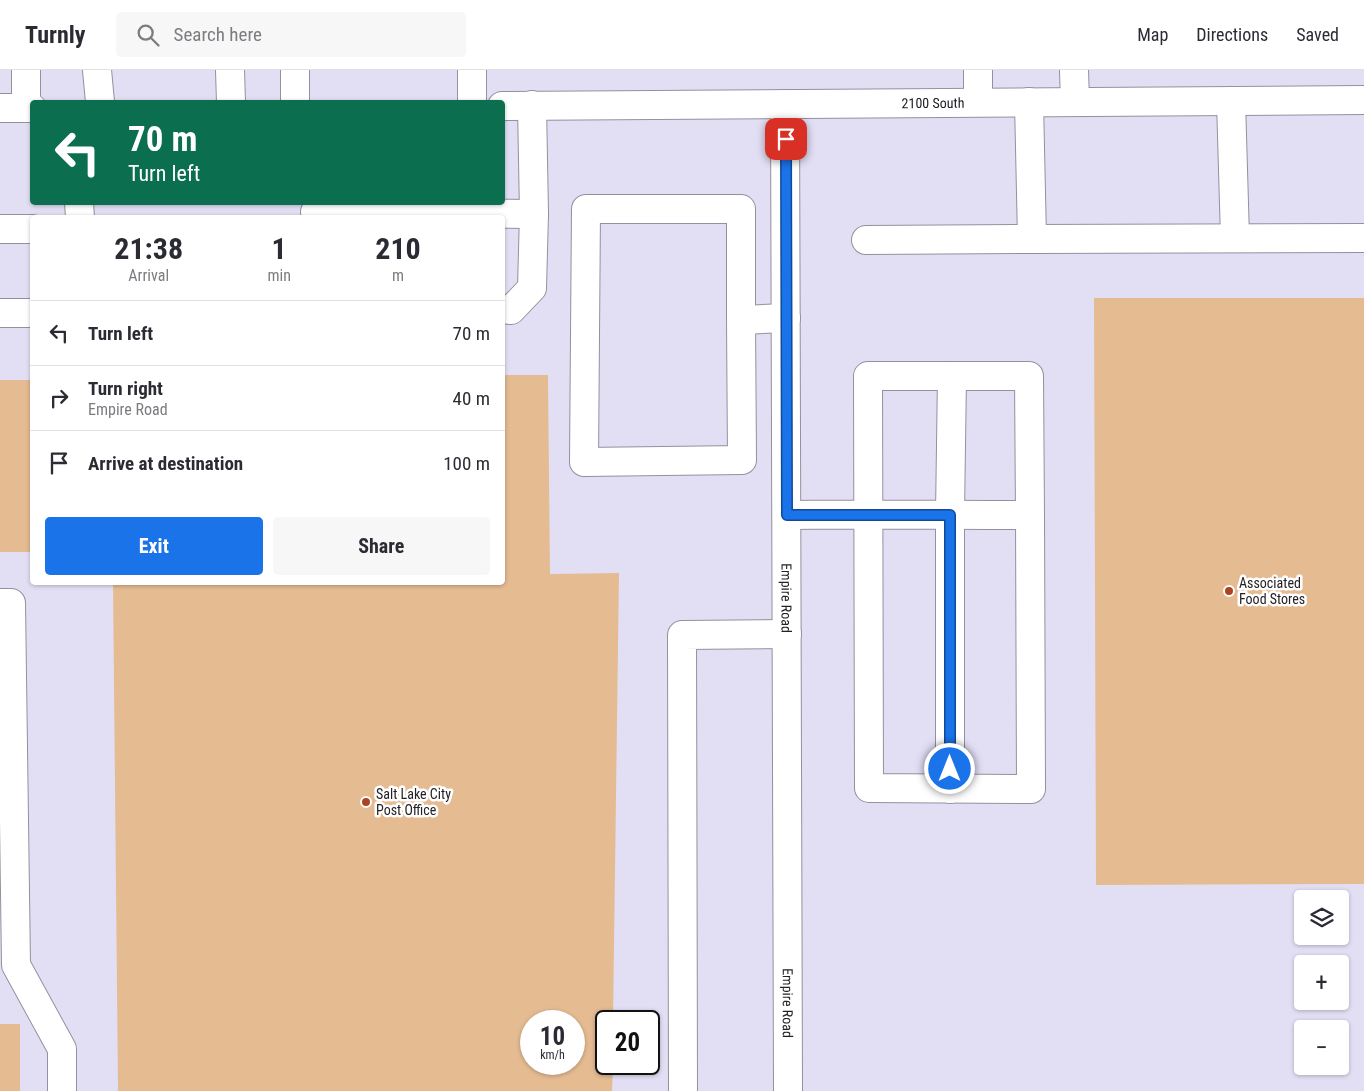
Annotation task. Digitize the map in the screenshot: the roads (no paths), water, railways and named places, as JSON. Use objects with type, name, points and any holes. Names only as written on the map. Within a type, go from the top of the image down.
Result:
[{"type":"street","points":[[20,108],[26,70]]},
{"type":"street","points":[[97,70],[100,100]]},
{"type":"street","points":[[230,70],[232,100]]},
{"type":"street","points":[[295,70],[295,100]]},
{"type":"street","points":[[472,70],[472,100]]},
{"type":"street","points":[[978,70],[978,102]]},
{"type":"street","points":[[1074,70],[1075,102]]},
{"type":"street","name":"2100 South","points":[[505,106],[1364,100]]},
{"type":"street","points":[[1231,101],[1234,238]]},
{"type":"street","points":[[1028,102],[1032,239]]},
{"type":"street","name":"Empire Road","points":[[785,104],[788,1091]]},
{"type":"street","points":[[505,309],[511,310],[532,288],[534,214],[532,105]]},
{"type":"street","points":[[586,209],[741,209],[741,320],[742,460],[584,462],[586,209]]},
{"type":"street","points":[[315,211],[534,214]]},
{"type":"street","points":[[0,229],[30,229]]},
{"type":"street","points":[[866,240],[1364,238]]},
{"type":"street","points":[[0,313],[30,313]]},
{"type":"street","points":[[741,320],[786,318]]},
{"type":"street","points":[[868,376],[952,376],[1029,376],[1032,789],[869,788],[868,376]]},
{"type":"street","points":[[950,789],[952,376]]},
{"type":"street","points":[[787,515],[1030,515]]},
{"type":"street","points":[[0,603],[11,603],[16,965],[62,1049],[62,1091]]},
{"type":"street","points":[[683,1091],[682,635],[787,634]]},
{"type":"place","name":"Associated Food Stores","points":[[1229,591]]},
{"type":"place","name":"Salt Lake City Post Office","points":[[366,802]]}]
